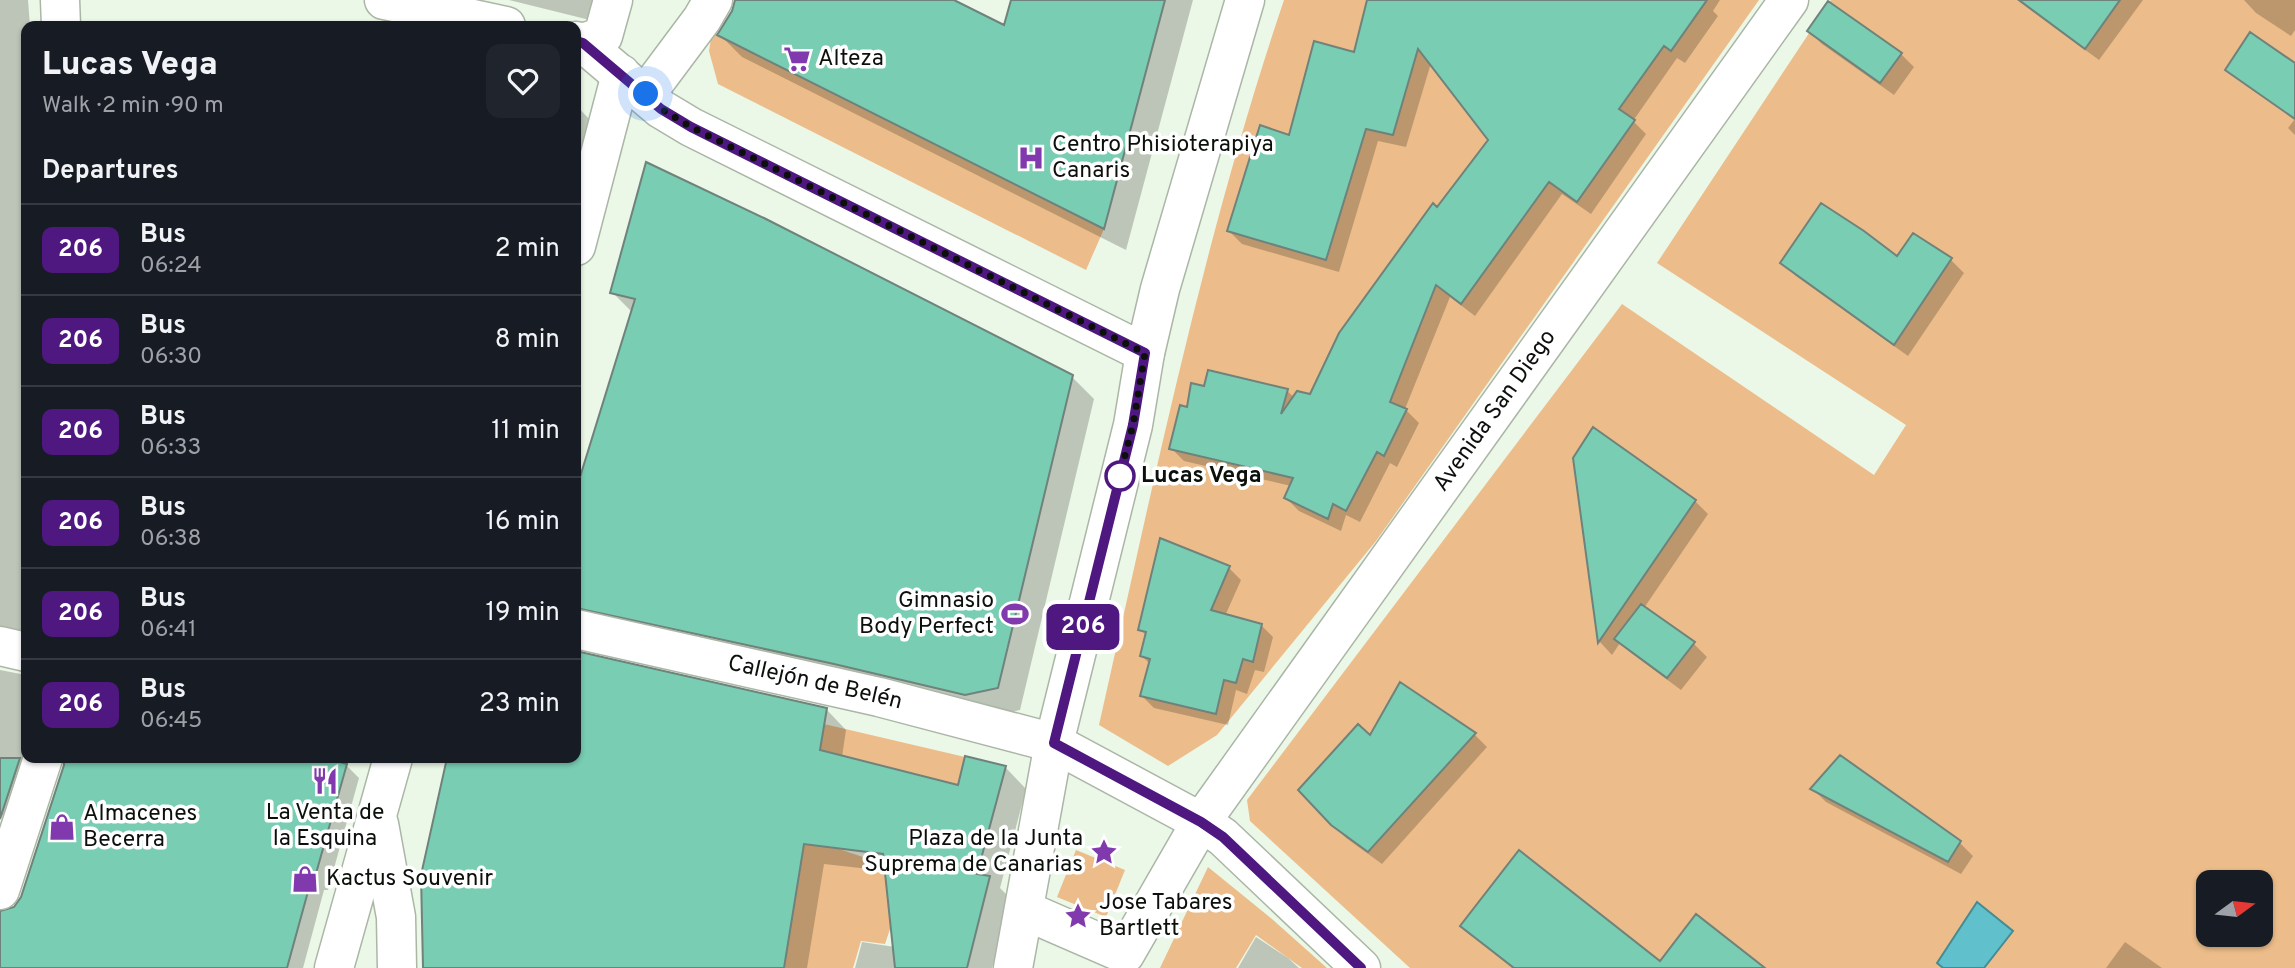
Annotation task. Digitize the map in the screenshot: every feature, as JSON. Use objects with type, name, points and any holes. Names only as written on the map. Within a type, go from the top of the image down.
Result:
[{"type":"street","points":[[60,0],[61,21]]},
{"type":"street","points":[[384,0],[483,21]]},
{"type":"street","points":[[581,42],[603,36],[612,0]]},
{"type":"street","points":[[581,232],[633,84],[702,19],[713,0]]},
{"type":"street","points":[[1013,968],[1054,743],[1133,425],[1145,353],[1160,289],[1245,0]]},
{"type":"street","name":"Avenida San Diego","points":[[1024,910],[1125,954],[1789,0]]},
{"type":"street","points":[[581,44],[661,109],[691,127],[1145,353]]},
{"type":"street","name":"Callejón de Belén","points":[[581,630],[879,697],[1054,743],[1212,830],[1361,968]]},
{"type":"street","points":[[0,646],[21,651]]},
{"type":"street","points":[[0,890],[41,763]]},
{"type":"street","points":[[334,968],[392,763]]},
{"type":"street","points":[[377,815],[396,917],[397,968]]},
{"type":"shaded area","points":[[1284,0],[1759,0],[1376,541],[1217,735],[1168,766],[1099,725],[1182,359],[1229,179]]},
{"type":"shaded area","points":[[1831,0],[2295,0],[2295,968],[1410,968],[1250,821],[1247,800],[1622,304],[1874,475],[1906,425],[1657,263]]},
{"type":"shaded area","points":[[712,32],[1104,229],[1086,270],[718,84],[709,51]]},
{"type":"shaded area","points":[[824,724],[965,757],[958,785],[855,759],[836,848],[884,864],[891,926],[885,944],[861,941],[853,968],[784,968]]},
{"type":"shaded area","points":[[1076,850],[1125,870],[1106,917],[1057,897]]},
{"type":"shaded area","points":[[1208,867],[1327,968],[1302,968],[1256,935],[1236,968],[1160,968]]},
{"type":"water","points":[[1977,902],[2013,931],[1984,968],[1943,968],[1937,963]]},
{"type":"building","points":[[735,0],[954,0],[1004,25],[1011,0],[1165,0],[1104,229],[717,35],[732,11]]},
{"type":"building","points":[[1367,0],[1707,0],[1671,51],[1664,46],[1619,109],[1635,120],[1577,202],[1549,182],[1461,304],[1436,285],[1390,402],[1407,409],[1384,456],[1377,452],[1346,511],[1333,504],[1328,519],[1284,498],[1293,478],[1169,449],[1180,405],[1187,407],[1191,383],[1204,386],[1208,370],[1288,389],[1281,414],[1297,391],[1310,394],[1339,333],[1433,203],[1437,207],[1488,140],[1418,49],[1393,135],[1366,129],[1326,260],[1227,231],[1260,125],[1289,135],[1314,41],[1354,52]]},
{"type":"building","points":[[2019,0],[2120,0],[2085,49]]},
{"type":"building","points":[[1828,1],[1902,53],[1880,83],[1807,31]]},
{"type":"building","points":[[2250,32],[2295,63],[2295,119],[2225,70]]},
{"type":"building","points":[[646,162],[764,218],[1073,375],[998,688],[965,695],[581,609],[581,474],[635,299],[610,293]]},
{"type":"building","points":[[1821,203],[1897,256],[1913,233],[1952,258],[1894,345],[1780,263]]},
{"type":"building","points":[[1593,427],[1696,500],[1598,643],[1573,458]]},
{"type":"building","points":[[1160,538],[1230,566],[1211,610],[1262,624],[1253,662],[1243,659],[1236,683],[1224,680],[1216,714],[1140,696],[1150,659],[1140,656],[1146,632],[1138,630]]},
{"type":"building","points":[[1641,604],[1695,642],[1667,678],[1614,639]]},
{"type":"building","points":[[581,652],[827,708],[820,750],[958,785],[965,756],[1006,766],[977,874],[990,876],[967,968],[895,968],[883,854],[804,844],[784,968],[423,968],[421,875],[446,763],[581,763]]},
{"type":"building","points":[[1400,682],[1476,733],[1368,852],[1331,825],[1298,790],[1358,724],[1370,735]]},
{"type":"building","points":[[1840,755],[1961,841],[1948,862],[1810,789]]},
{"type":"building","points":[[0,758],[20,758],[0,819]]},
{"type":"building","points":[[347,764],[287,968],[0,968],[0,911],[14,907],[21,897],[64,765]]},
{"type":"building","points":[[1519,850],[1660,961],[1696,914],[1765,968],[1514,968],[1460,926]]},
{"type":"bus line","name":"206","points":[[581,42],[661,109],[691,127],[1145,353],[1133,425],[1054,743],[1201,822],[1223,837],[1361,968]]},
{"type":"place","name":"Alteza","points":[[797,59]]},
{"type":"place","name":"Centro Phisioterapiya Canaris","points":[[1031,158]]},
{"type":"place","name":"Lucas Vega","points":[[1120,476]]},
{"type":"place","name":"Gimnasio Body Perfect","points":[[1015,614]]},
{"type":"place","name":"La Venta de la Esquina","points":[[325,781]]},
{"type":"place","name":"Almacenes Becerra","points":[[62,827]]},
{"type":"place","name":"Plaza de la Junta Suprema de Canarias","points":[[1104,852]]},
{"type":"place","name":"Kactus Souvenir","points":[[305,879]]},
{"type":"place","name":"Jose Tabares Bartlett","points":[[1078,916]]},
{"type":"route","points":[[646,94],[661,109],[691,127],[1145,353],[1133,425],[1119,478],[1120,476]]}]
